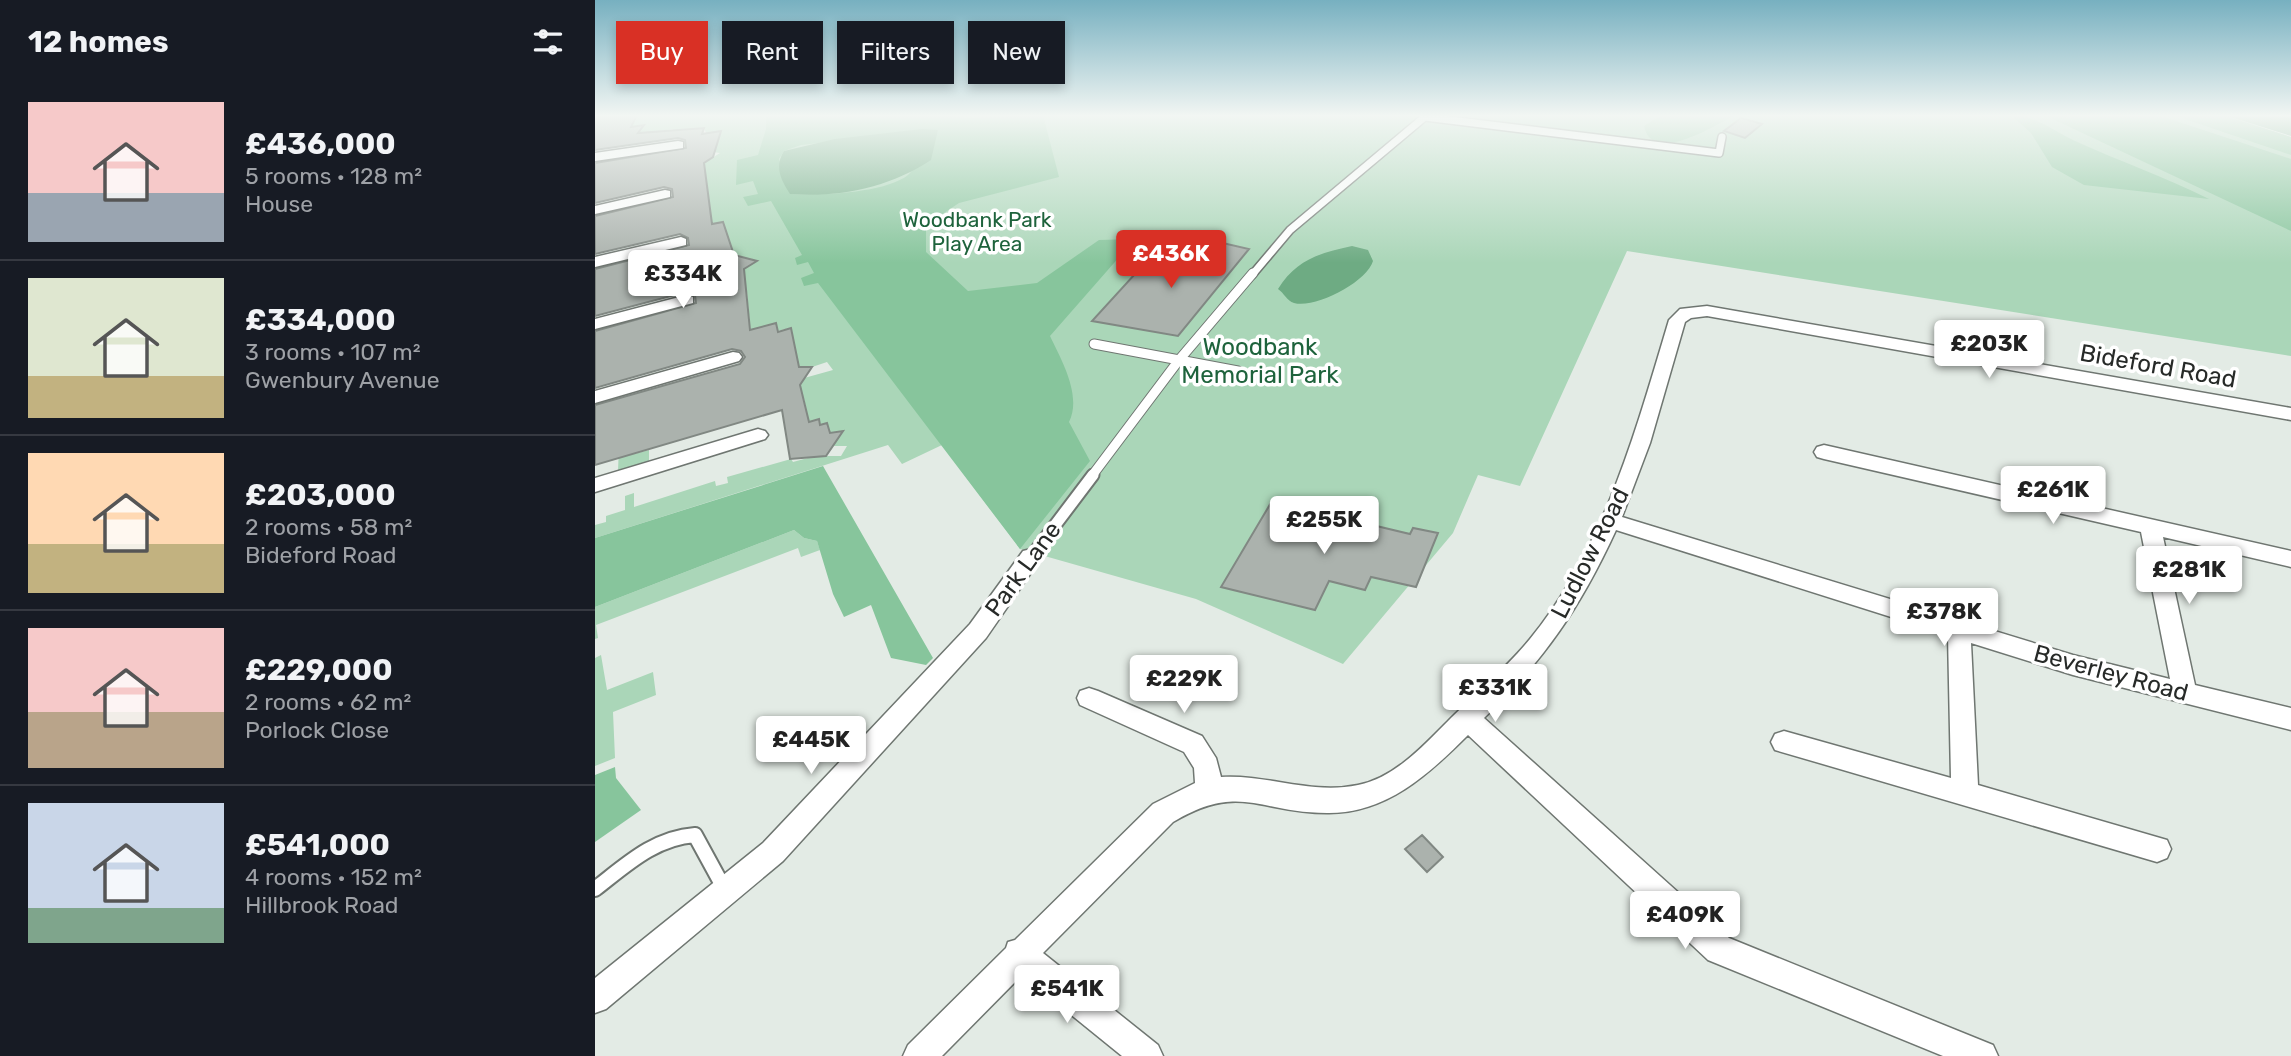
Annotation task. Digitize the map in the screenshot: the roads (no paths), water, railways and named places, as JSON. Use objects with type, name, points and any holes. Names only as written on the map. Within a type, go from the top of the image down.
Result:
[{"type":"street","points":[[595,210],[665,194]]},
{"type":"street","points":[[595,262],[681,242]]},
{"type":"street","points":[[595,324],[687,300]]},
{"type":"street","name":"Bideford Road","points":[[1686,313],[1707,311],[2291,414]]},
{"type":"street","name":"Ludlow Road","points":[[919,1056],[1019,953],[1163,813],[1182,799],[1209,789],[1241,786],[1299,799],[1358,797],[1380,789],[1429,758],[1513,676],[1548,634],[1584,574],[1611,521],[1650,415],[1677,320],[1686,313]]},
{"type":"street","points":[[595,397],[733,358]]},
{"type":"street","points":[[595,485],[758,435]]},
{"type":"street","points":[[1824,452],[2291,559]]},
{"type":"street","name":"Beverley Road","points":[[1611,521],[2073,666],[2291,719]]},
{"type":"street","points":[[2150,527],[2185,693]]},
{"type":"street","name":"Park Lane","points":[[595,998],[773,852],[978,631],[1031,557]]},
{"type":"street","points":[[1959,630],[1965,792]]},
{"type":"street","points":[[1089,698],[1193,744],[1207,766],[1209,789]]},
{"type":"street","points":[[1468,719],[1719,949],[1982,1056]]},
{"type":"street","points":[[1784,743],[1965,792],[2157,849]]},
{"type":"street","points":[[1019,953],[1147,1056]]},
{"type":"lane","name":"Park Lane","points":[[1031,557],[1179,360],[1290,230],[1368,164]]},
{"type":"lane","points":[[1094,344],[1238,370]]},
{"type":"lane","points":[[595,889],[653,847],[677,835],[695,835],[725,891]]},
{"type":"park label","name":"Woodbank Park Play Area","points":[[977,231]]},
{"type":"park label","name":"Woodbank Memorial Park","points":[[1260,361]]}]
